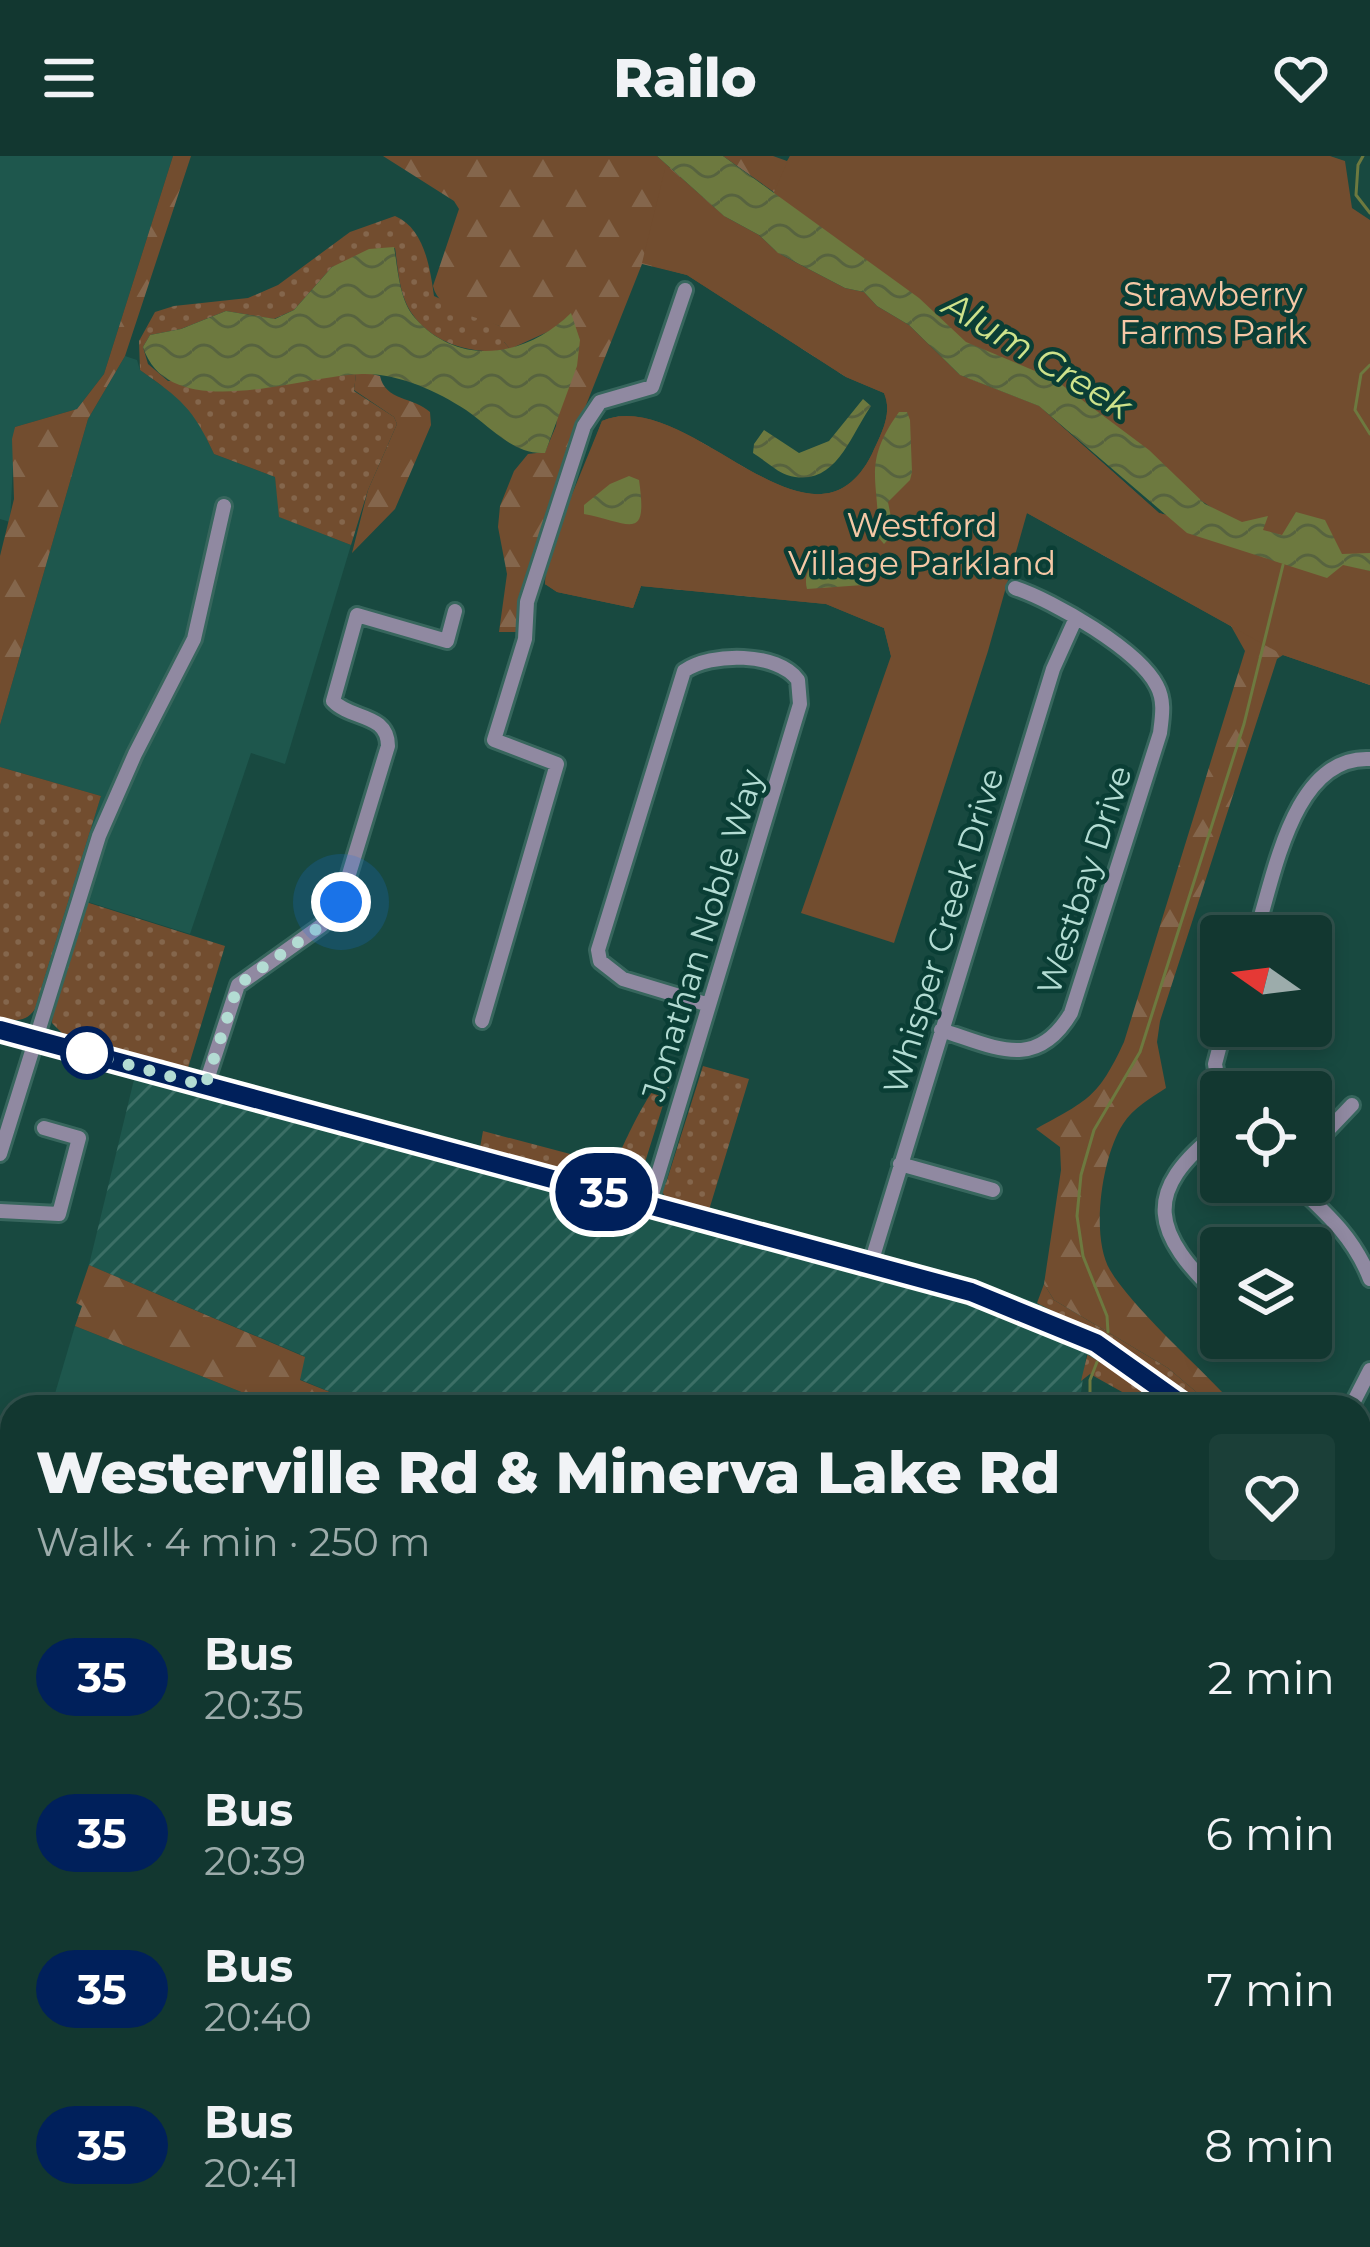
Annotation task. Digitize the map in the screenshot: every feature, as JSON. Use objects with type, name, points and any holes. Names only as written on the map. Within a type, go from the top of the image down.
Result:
[{"type":"main road","points":[[0,1030],[971,1292],[1096,1343],[1169,1395]]},
{"type":"street","points":[[482,1021],[557,764],[494,740],[525,638],[527,602],[584,426],[600,403],[652,387],[685,290]]},
{"type":"street","points":[[0,1154],[99,836],[194,639],[224,506]]},
{"type":"street","points":[[1016,588],[1041,597],[1075,620]]},
{"type":"street","points":[[205,1086],[238,985],[322,925],[343,896],[388,736],[378,722],[336,706],[332,695],[357,615],[446,640],[455,611]]},
{"type":"street","name":"Westbay Drive","points":[[941,1030],[1010,1051],[1036,1049],[1058,1035],[1071,1012],[1163,711],[1159,688],[1136,657],[1075,620]]},
{"type":"street","name":"Whisper Creek Drive","points":[[871,1263],[1060,646],[1075,620]]},
{"type":"street","name":"Jonathan Noble Way","points":[[649,1204],[710,1005],[800,704],[798,680],[783,665],[769,661],[710,660],[684,671],[601,937],[600,961],[623,979],[710,1005]]},
{"type":"street","points":[[1262,915],[1293,818],[1308,788],[1333,766],[1370,759]]},
{"type":"street","points":[[1332,1126],[1352,1105]]},
{"type":"street","points":[[0,1211],[59,1214],[79,1138],[44,1128]]},
{"type":"street","points":[[1200,1146],[1168,1184],[1164,1225],[1183,1262],[1200,1278]]},
{"type":"street","points":[[900,1164],[993,1190]]},
{"type":"street","points":[[1315,1203],[1343,1229],[1370,1279]]},
{"type":"shaded area","points":[[0,156],[173,156],[104,374],[77,409],[15,427],[10,522],[0,519]]},
{"type":"shaded area","points":[[125,356],[137,360],[140,370],[183,401],[214,454],[275,477],[280,517],[351,545],[285,764],[251,753],[190,934],[69,896],[101,796],[0,767],[0,725],[88,419]]},
{"type":"shaded area","points":[[140,1055],[947,1272],[1037,1303],[1090,1328],[1081,1395],[338,1395],[299,1379],[304,1356],[89,1265]]},
{"type":"shaded area","points":[[75,1326],[249,1395],[55,1395]]},
{"type":"green space","points":[[173,156],[191,156],[125,356],[88,419],[0,725],[0,556],[14,499],[15,427],[77,409],[104,374]]},
{"type":"green space","name":"Westford Village Parkland","points":[[383,156],[657,156],[724,216],[960,375],[1039,406],[1159,513],[1370,571],[1370,685],[1283,655],[1277,659],[1160,1021],[1157,1042],[1166,1088],[1123,1124],[1104,1175],[1101,1237],[1110,1270],[1148,1317],[1225,1395],[1200,1395],[1168,1368],[1054,1300],[1044,1284],[1061,1170],[1060,1147],[1036,1129],[1090,1096],[1124,1042],[1245,651],[1231,626],[1027,513],[891,656],[884,628],[826,604],[641,586],[633,608],[557,592],[545,584],[546,568],[602,421],[636,416],[672,427],[783,486],[816,494],[847,485],[872,454],[885,424],[884,393],[846,377],[687,275],[642,264],[571,443],[525,591],[518,632],[499,632],[507,574],[498,527],[500,506],[514,471],[528,454],[545,452],[556,426],[571,314],[554,329],[510,349],[503,328],[443,303],[433,286],[459,209],[454,201]]},
{"type":"green space","points":[[723,156],[773,156],[787,161],[790,156],[820,156],[795,207]]},
{"type":"green space","name":"Strawberry Farms Park","points":[[790,156],[1330,156],[1345,161],[1352,208],[1370,220],[1370,567],[1248,532],[766,210]]},
{"type":"green space","name":"Westford Village Parkland","points":[[666,165],[724,216],[759,235],[778,253],[845,288],[864,292],[877,306],[909,325],[960,375],[1039,406],[1159,513],[1370,571],[1370,685],[1283,655],[1027,513],[894,943],[801,913],[891,656],[884,628],[826,604],[641,586],[633,608],[557,592],[545,584],[550,548],[602,421],[636,416],[672,427],[783,486],[816,494],[847,485],[872,454],[885,424],[884,393],[846,377],[687,275],[642,263]]},
{"type":"green space","points":[[395,216],[419,239],[434,296],[504,328],[504,342],[510,349],[457,346],[432,334],[405,299],[395,248],[332,267],[294,310],[274,319],[226,311],[181,329],[150,335],[143,347],[148,364],[168,381],[356,374],[354,391],[394,417],[397,424],[368,490],[351,545],[279,517],[275,477],[214,454],[184,406],[140,370],[139,341],[155,312],[248,298],[278,285],[350,232]]},
{"type":"green space","points":[[356,374],[380,376],[394,394],[430,412],[431,425],[395,509],[352,553],[368,490],[397,424],[394,417],[354,390]]},
{"type":"green space","points":[[0,767],[101,796],[35,1009],[19,1020],[0,1017]]},
{"type":"green space","points":[[86,902],[225,946],[188,1068],[62,1033],[52,1023]]},
{"type":"green space","points":[[703,1066],[749,1079],[709,1210],[666,1198],[659,1187],[660,1182],[666,1183]]},
{"type":"green space","points":[[674,1070],[641,1175],[644,1181],[632,1189],[480,1148],[483,1131],[608,1164],[616,1162],[649,1096]]},
{"type":"green space","points":[[89,1265],[305,1357],[300,1380],[337,1395],[249,1395],[75,1326],[82,1306],[76,1303]]},
{"type":"green space","points":[[1044,1284],[1054,1300],[1168,1368],[1200,1395],[1184,1395],[1120,1346],[1037,1303]]},
{"type":"green space","points":[[1088,1352],[1151,1395],[1128,1395],[1090,1374],[1081,1381]]},
{"type":"water","points":[[657,156],[723,156],[919,298],[966,342],[1054,379],[1149,450],[1205,504],[1242,522],[1268,516],[1263,530],[1282,535],[1296,512],[1325,520],[1342,554],[1370,553],[1370,571],[1343,565],[1327,578],[1187,533],[1039,406],[960,375],[909,325],[877,306],[864,292],[845,288],[778,253],[759,235],[724,216]]},
{"type":"water","points":[[394,247],[410,311],[452,345],[493,351],[514,347],[554,328],[571,313],[580,340],[577,366],[545,453],[513,445],[455,403],[403,380],[362,374],[208,391],[180,385],[157,371],[143,347],[150,335],[181,329],[226,311],[275,319],[294,310],[332,267],[369,249]]},
{"type":"water","points":[[863,399],[871,406],[848,445],[817,475],[787,475],[753,453],[764,430],[799,453],[829,441]]},
{"type":"water","points":[[899,412],[907,412],[910,420],[912,472],[888,502],[894,533],[884,544],[878,537],[876,460]]},
{"type":"water","points":[[629,476],[639,480],[638,521],[624,524],[584,514],[584,505]]},
{"type":"water","points":[[834,553],[867,564],[863,585],[807,589],[812,565]]},
{"type":"waterway","points":[[1363,156],[1356,195],[1370,213]]},
{"type":"waterway","points":[[1370,365],[1361,374],[1355,410],[1370,434]]},
{"type":"waterway","points":[[1108,1332],[1107,1316],[1083,1256],[1077,1216],[1081,1175],[1094,1130],[1140,1052],[1244,724],[1283,565]]},
{"type":"waterway","points":[[1090,1395],[1097,1362]]},
{"type":"bus line","name":"35","points":[[0,1030],[971,1292],[1096,1343],[1171,1395]]},
{"type":"route","points":[[87,1053],[205,1086],[238,985],[322,925],[341,902]]},
{"type":"water label","name":"Alum Creek","points":[[1038,355]]}]
